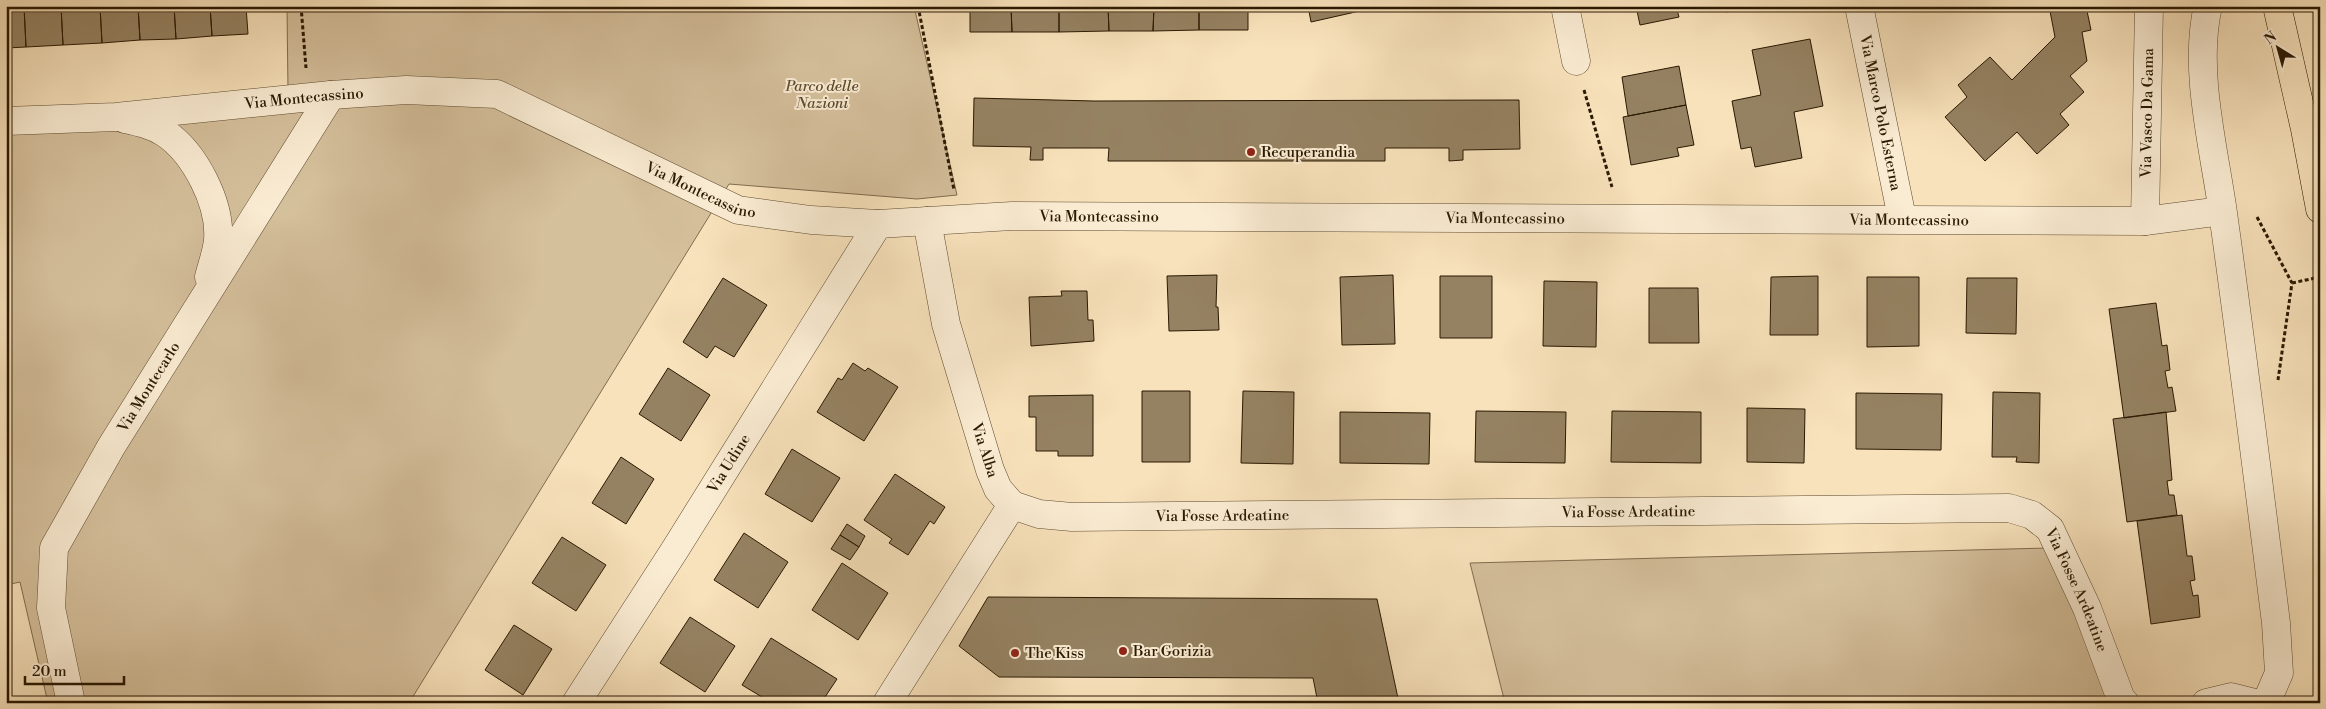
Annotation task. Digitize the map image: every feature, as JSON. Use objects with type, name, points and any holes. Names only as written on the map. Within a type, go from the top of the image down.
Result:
[{"type":"main road","points":[[2277,6],[2305,129],[2320,209]]},
{"type":"street","points":[[1564,6],[1576,61]]},
{"type":"street","name":"Via Marco Polo Esterna","points":[[1859,6],[1902,218]]},
{"type":"street","name":"Via Vasco Da Gama","points":[[2145,220],[2149,6]]},
{"type":"street","points":[[2208,6],[2202,44],[2209,128],[2222,211],[2276,622],[2279,673],[2266,703]]},
{"type":"street","name":"Via Montecassino","points":[[6,121],[116,116],[320,96],[406,90],[497,94],[738,210],[811,220],[878,224],[1012,216],[2145,220],[2222,211]]},
{"type":"street","name":"Via Montecarlo","points":[[71,703],[51,608],[54,548],[111,447],[200,306],[320,96]]},
{"type":"street","points":[[116,116],[144,123],[165,134],[192,161],[207,185],[217,221],[218,239],[200,306]]},
{"type":"street","name":"Via Alba","points":[[927,221],[946,324],[990,470],[998,489],[1012,505]]},
{"type":"street","name":"Via Udine","points":[[576,703],[681,540],[878,224]]},
{"type":"street","points":[[887,703],[1012,505]]},
{"type":"street","name":"Via Fosse Ardeatine","points":[[1012,505],[1039,514],[1072,517],[2009,508],[2032,515],[2050,529],[2087,608],[2121,699],[2125,703]]},
{"type":"street","points":[[2206,703],[2231,697],[2255,703]]},
{"type":"path","points":[[300,6],[320,96]]},
{"type":"path","points":[[918,6],[959,219]]},
{"type":"path","points":[[1576,61],[1621,217]]},
{"type":"path","points":[[2292,283],[2320,277]]},
{"type":"green space","name":"Parco delle Nazioni","points":[[287,6],[914,6],[957,195],[917,199],[729,184],[409,703],[48,703],[20,582],[6,585],[6,112],[288,92]]},
{"type":"green space","points":[[2048,548],[2114,703],[1505,703],[1470,563]]},
{"type":"building","points":[[6,6],[24,6],[26,47],[6,48]]},
{"type":"building","points":[[24,6],[61,6],[63,45],[26,47]]},
{"type":"building","points":[[61,6],[100,6],[102,43],[63,45]]},
{"type":"building","points":[[100,6],[138,6],[140,40],[102,43]]},
{"type":"building","points":[[138,6],[174,6],[176,39],[140,40]]},
{"type":"building","points":[[174,6],[210,6],[212,36],[176,39]]},
{"type":"building","points":[[210,6],[246,6],[248,34],[212,36]]},
{"type":"building","points":[[970,6],[1011,6],[1012,32],[970,32]]},
{"type":"building","points":[[1011,6],[1059,6],[1059,32],[1012,32]]},
{"type":"building","points":[[1059,6],[1108,6],[1109,31],[1059,32]]},
{"type":"building","points":[[1108,6],[1154,6],[1153,31],[1109,31]]},
{"type":"building","points":[[1154,6],[1199,6],[1199,30],[1153,31]]},
{"type":"building","points":[[1199,6],[1248,6],[1248,30],[1199,30]]},
{"type":"building","points":[[1308,6],[1350,6],[1351,13],[1311,22]]},
{"type":"building","points":[[1350,6],[1382,6],[1351,13]]},
{"type":"building","points":[[1636,6],[1676,6],[1679,17],[1640,25]]},
{"type":"building","points":[[1725,6],[1754,6],[1726,12]]},
{"type":"building","points":[[2049,6],[2086,6],[2091,30],[2082,32],[2087,61],[2070,76],[2084,92],[2060,114],[2069,125],[2037,154],[2017,132],[1985,161],[1945,117],[1967,97],[1958,85],[1990,57],[2012,80],[2055,37]]},
{"type":"building","points":[[1810,39],[1823,106],[1794,112],[1802,158],[1755,167],[1751,147],[1741,149],[1732,101],[1761,95],[1752,50]]},
{"type":"building","points":[[1679,66],[1686,105],[1628,116],[1622,77]]},
{"type":"building","points":[[974,98],[1094,101],[1519,100],[1520,149],[1463,150],[1463,160],[1449,161],[1449,148],[1385,148],[1385,161],[1108,161],[1109,148],[1043,148],[1043,160],[1030,160],[1031,147],[973,146]]},
{"type":"building","points":[[1686,105],[1694,145],[1677,148],[1679,156],[1631,165],[1623,117]]},
{"type":"building","points":[[1217,275],[1216,307],[1218,307],[1219,330],[1169,331],[1167,276]]},
{"type":"building","points":[[1393,275],[1395,344],[1342,345],[1340,277]]},
{"type":"building","points":[[1440,276],[1492,276],[1492,338],[1440,338]]},
{"type":"building","points":[[1818,276],[1818,335],[1770,335],[1771,277]]},
{"type":"building","points":[[1867,277],[1919,277],[1919,346],[1867,347]]},
{"type":"building","points":[[723,278],[767,305],[734,357],[715,346],[707,358],[683,342]]},
{"type":"building","points":[[1967,278],[2017,278],[2016,334],[1966,333]]},
{"type":"building","points":[[1544,281],[1597,282],[1596,347],[1543,346]]},
{"type":"building","points":[[1649,288],[1698,288],[1699,343],[1649,343]]},
{"type":"building","points":[[1061,291],[1087,291],[1088,320],[1093,320],[1094,341],[1031,346],[1029,297],[1062,296]]},
{"type":"building","points":[[2156,303],[2162,346],[2167,345],[2170,370],[2165,371],[2168,388],[2172,387],[2176,411],[2124,418],[2109,309]]},
{"type":"building","points":[[853,363],[865,371],[868,368],[898,387],[864,441],[817,412],[838,378],[842,380]]},
{"type":"building","points":[[668,368],[710,395],[681,441],[639,414]]},
{"type":"building","points":[[1142,391],[1190,391],[1190,462],[1142,462]]},
{"type":"building","points":[[1243,391],[1294,392],[1293,464],[1241,463]]},
{"type":"building","points":[[1993,392],[2040,393],[2039,463],[2016,462],[2017,457],[1992,457]]},
{"type":"building","points":[[1856,393],[1942,394],[1941,450],[1856,449]]},
{"type":"building","points":[[1093,395],[1093,456],[1058,456],[1058,451],[1036,451],[1036,417],[1029,417],[1029,396]]},
{"type":"building","points":[[1747,408],[1805,409],[1804,463],[1747,462]]},
{"type":"building","points":[[1476,411],[1566,412],[1565,463],[1475,462]]},
{"type":"building","points":[[1612,411],[1701,412],[1701,463],[1611,462]]},
{"type":"building","points":[[1340,412],[1430,413],[1429,464],[1340,463]]},
{"type":"building","points":[[2166,412],[2172,480],[2167,481],[2169,495],[2174,495],[2177,515],[2127,522],[2113,419]]},
{"type":"building","points":[[792,449],[840,478],[812,522],[765,494]]},
{"type":"building","points":[[621,457],[654,479],[626,524],[592,503]]},
{"type":"building","points":[[895,474],[945,507],[934,524],[930,521],[908,555],[889,543],[892,539],[864,520]]},
{"type":"building","points":[[2182,515],[2187,556],[2192,556],[2195,580],[2190,581],[2193,596],[2198,595],[2200,617],[2151,624],[2137,521]]},
{"type":"building","points":[[847,524],[865,536],[859,547],[840,535]]},
{"type":"building","points":[[744,533],[788,562],[758,608],[714,580]]},
{"type":"building","points":[[840,535],[859,547],[850,560],[831,549]]},
{"type":"building","points":[[562,537],[606,565],[576,611],[532,583]]},
{"type":"building","points":[[842,563],[888,593],[858,640],[812,610]]},
{"type":"building","points":[[988,597],[1377,599],[1399,703],[1318,703],[1313,678],[999,677],[959,646]]},
{"type":"building","points":[[690,617],[735,646],[705,692],[660,663]]},
{"type":"building","points":[[514,625],[552,649],[523,695],[485,670]]},
{"type":"building","points":[[771,638],[837,679],[821,703],[772,703],[742,685]]},
{"type":"place","name":"Recuperandia","points":[[1251,152]]},
{"type":"place","name":"Bar Gorizia","points":[[1123,651]]},
{"type":"place","name":"The Kiss","points":[[1015,653]]}]
